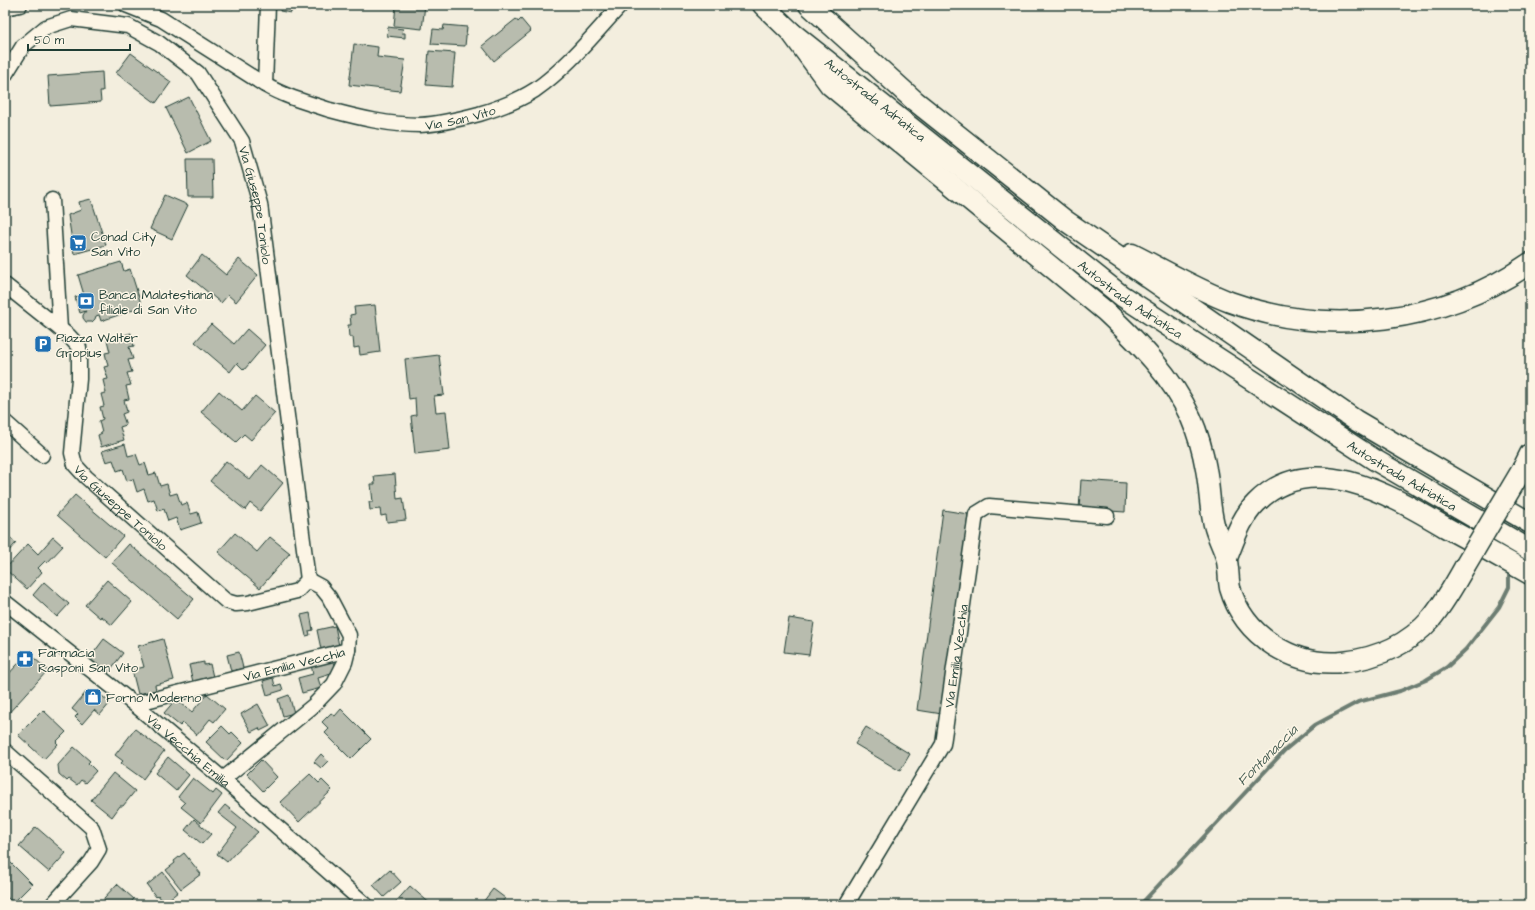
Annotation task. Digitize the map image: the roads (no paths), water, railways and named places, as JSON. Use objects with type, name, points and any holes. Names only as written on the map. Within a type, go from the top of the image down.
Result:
[{"type":"highway","name":"Autostrada Adriatica","points":[[763,5],[791,32],[1122,296],[1375,460],[1530,550]]},
{"type":"highway","name":"Autostrada Adriatica","points":[[809,5],[915,101],[1066,221],[1355,420],[1530,523]]},
{"type":"highway","points":[[791,32],[830,84],[1105,311],[1150,357],[1176,392],[1195,429],[1206,468],[1215,527],[1227,558],[1230,588],[1236,603],[1248,623],[1274,647],[1307,660],[1322,663],[1336,663],[1381,654],[1407,639],[1432,618],[1465,566],[1526,461]]},
{"type":"highway","points":[[1066,221],[1203,291],[1230,302],[1258,311],[1310,320],[1364,322],[1395,318],[1426,311],[1461,299],[1492,285],[1530,263]]},
{"type":"highway","points":[[1227,558],[1243,520],[1250,509],[1264,495],[1287,482],[1298,479],[1323,477],[1355,483],[1387,495],[1530,574]]},
{"type":"street","points":[[5,8],[20,5]]},
{"type":"street","name":"Via San Vito","points":[[126,5],[161,19],[265,85],[304,102],[352,116],[386,123],[420,125],[452,121],[502,107],[534,90],[558,72],[622,5]]},
{"type":"street","points":[[265,85],[268,5]]},
{"type":"street","name":"Via Giuseppe Toniolo","points":[[5,75],[22,46],[46,27],[70,19],[128,26],[159,43],[198,73],[242,141],[260,204],[308,580],[297,591],[248,603],[236,604],[226,601],[75,465],[72,453],[79,380],[79,347],[60,329],[5,285]]},
{"type":"street","points":[[52,200],[60,329]]},
{"type":"street","points":[[5,422],[42,455]]},
{"type":"street","name":"Via Emilia Vecchia","points":[[846,905],[943,744],[976,514],[989,506],[1107,516]]},
{"type":"street","points":[[308,580],[321,587],[329,597],[349,634],[348,650]]},
{"type":"street","name":"Via Vecchia Emilia","points":[[5,602],[134,704],[223,778],[366,905]]},
{"type":"street","name":"Via Emilia Vecchia","points":[[134,704],[348,650],[346,662],[334,684],[313,706],[223,778]]},
{"type":"street","points":[[5,751],[92,828],[99,849],[91,862],[52,905]]},
{"type":"waterway","name":"Fontanaccia","points":[[1140,905],[1285,750],[1315,725],[1358,702],[1400,691],[1426,680],[1447,667],[1466,649],[1499,607],[1509,587],[1509,573]]},
{"type":"place","name":"Conad City San Vito","points":[[78,243]]},
{"type":"place","name":"Banca Malatestiana filiale di San Vito","points":[[86,301]]},
{"type":"place","name":"Piazza Walter Gropius","points":[[43,344]]},
{"type":"place","name":"Farmacia Rasponi San Vito","points":[[25,659]]},
{"type":"place","name":"Forno Moderno","points":[[93,697]]}]
